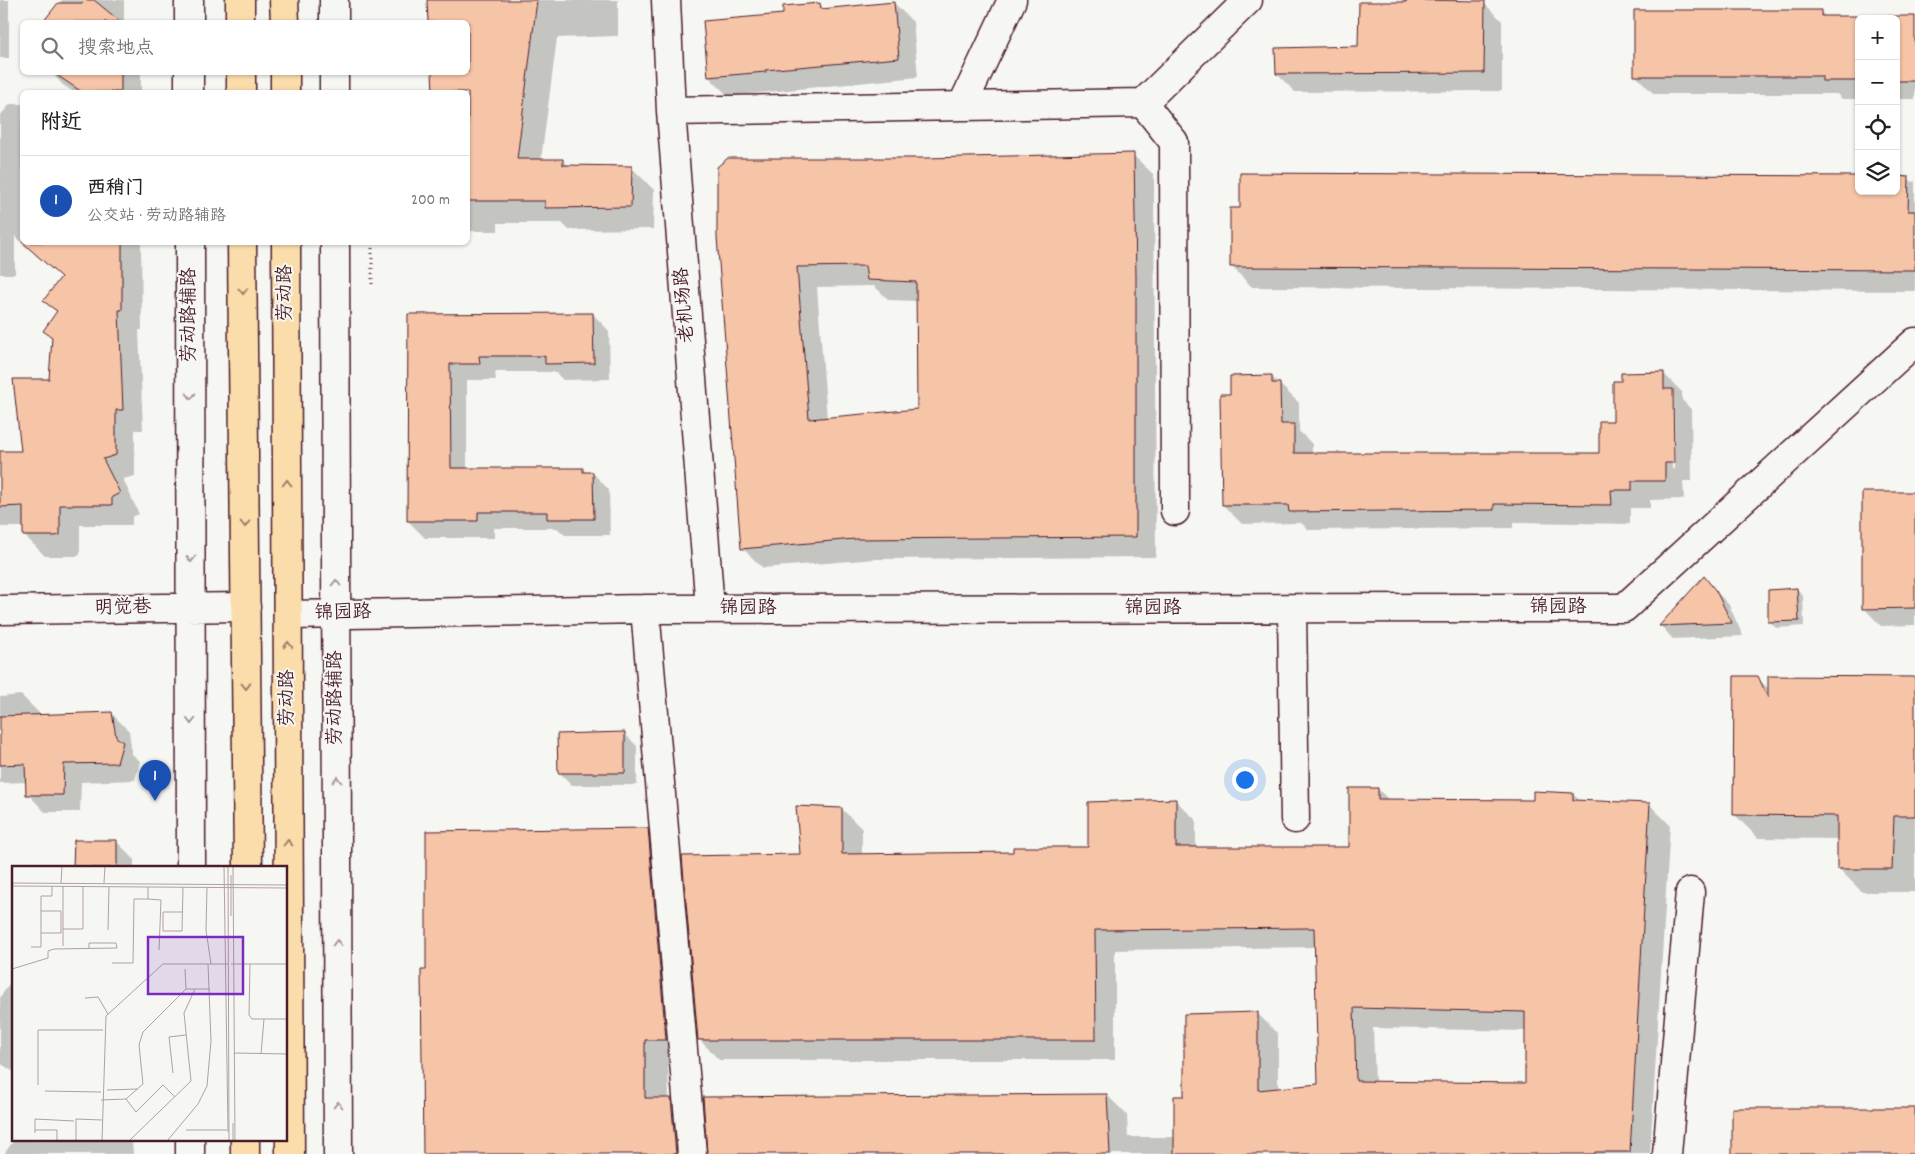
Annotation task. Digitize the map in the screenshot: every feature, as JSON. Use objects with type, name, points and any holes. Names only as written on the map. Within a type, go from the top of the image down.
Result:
[{"type":"main road","points":[[240,0],[240,20]]},
{"type":"main road","points":[[284,0],[285,20]]},
{"type":"main road","points":[[241,75],[241,90]]},
{"type":"main road","points":[[285,75],[285,90]]},
{"type":"main road","points":[[242,245],[248,866]]},
{"type":"main road","name":"劳动路","points":[[286,245],[290,1154]]},
{"type":"street","points":[[189,0],[189,20]]},
{"type":"street","points":[[334,0],[334,20]]},
{"type":"street","name":"老机场路","points":[[666,0],[671,111],[710,609]]},
{"type":"street","points":[[962,106],[1012,0]]},
{"type":"street","points":[[671,111],[1143,103],[1248,0]]},
{"type":"street","points":[[189,75],[189,90]]},
{"type":"street","points":[[334,75],[334,90]]},
{"type":"street","points":[[1143,103],[1174,142],[1175,511]]},
{"type":"street","name":"劳动路辅路","points":[[190,245],[191,866]]},
{"type":"street","name":"劳动路辅路","points":[[335,245],[338,1154]]},
{"type":"street","name":"锦园路","points":[[288,614],[646,609],[1624,608],[1915,342]]},
{"type":"street","name":"明觉巷","points":[[0,610],[246,607]]},
{"type":"street","points":[[646,609],[692,1154]]},
{"type":"street","points":[[1292,609],[1295,819]]},
{"type":"street","points":[[1667,1154],[1690,892]]},
{"type":"path","points":[[372,245],[372,284]]},
{"type":"building","points":[[85,0],[94,0],[119,20],[45,20],[58,3],[82,3]]},
{"type":"building","points":[[427,0],[537,0],[517,159],[563,159],[563,165],[632,166],[631,207],[545,208],[545,201],[470,201],[470,90],[433,90],[432,75],[470,75],[470,20],[428,20]]},
{"type":"building","points":[[1406,0],[1485,1],[1484,73],[1276,74],[1275,48],[1358,46],[1359,2],[1406,2]]},
{"type":"building","points":[[894,2],[899,58],[708,77],[703,21],[783,14],[783,6],[820,3],[821,9]]},
{"type":"building","points":[[1634,10],[1821,10],[1821,16],[1855,16],[1855,81],[1822,81],[1822,76],[1634,76]]},
{"type":"building","points":[[1900,16],[1915,16],[1915,81],[1900,81]]},
{"type":"building","points":[[56,75],[121,75],[121,90],[79,90]]},
{"type":"building","points":[[1134,153],[1136,537],[855,539],[741,549],[717,237],[717,167],[728,158],[926,158]],"holes":[[[865,266],[867,280],[916,282],[917,409],[809,419],[797,267]]]},
{"type":"building","points":[[1240,173],[1855,176],[1855,195],[1900,195],[1900,176],[1909,177],[1908,211],[1915,211],[1915,270],[1230,267],[1230,208],[1240,208]]},
{"type":"building","points":[[25,245],[122,245],[122,310],[119,310],[123,410],[116,410],[116,455],[103,459],[120,493],[112,497],[112,505],[60,505],[60,535],[23,536],[23,506],[0,507],[0,451],[21,451],[13,379],[49,379],[52,337],[43,331],[57,311],[43,301],[61,277]]},
{"type":"building","points":[[593,313],[594,363],[545,364],[545,356],[479,356],[480,364],[450,364],[451,468],[583,468],[583,472],[593,472],[594,519],[547,519],[547,512],[478,512],[478,521],[407,521],[408,314]]},
{"type":"building","points":[[1664,372],[1664,389],[1673,389],[1674,463],[1665,463],[1665,481],[1632,481],[1632,490],[1611,490],[1612,505],[1494,504],[1494,510],[1289,512],[1288,505],[1222,505],[1220,394],[1230,394],[1230,376],[1272,375],[1272,383],[1280,383],[1281,424],[1294,424],[1294,453],[1599,453],[1599,421],[1613,421],[1613,381],[1621,381],[1621,373]]},
{"type":"building","points":[[1862,492],[1915,492],[1915,608],[1862,609]]},
{"type":"building","points":[[1704,576],[1716,591],[1732,623],[1659,626]]},
{"type":"building","points":[[1797,588],[1799,621],[1768,622],[1768,590]]},
{"type":"building","points":[[1734,676],[1758,676],[1768,698],[1768,676],[1915,677],[1915,816],[1894,816],[1892,869],[1837,869],[1837,816],[1733,815]]},
{"type":"building","points":[[112,712],[116,737],[123,742],[117,763],[64,764],[63,795],[26,795],[25,764],[0,765],[0,716]]},
{"type":"building","points":[[625,732],[625,773],[558,773],[557,734]]},
{"type":"building","points":[[1349,788],[1378,788],[1378,799],[1533,800],[1533,791],[1573,793],[1573,800],[1650,803],[1630,1152],[1595,1152],[1595,1154],[1174,1154],[1174,1096],[1184,1096],[1184,1014],[1258,1012],[1258,1090],[1318,1084],[1314,928],[1095,930],[1096,1040],[698,1040],[682,856],[800,854],[796,806],[842,808],[842,854],[1013,852],[1013,847],[1088,847],[1088,802],[1176,799],[1176,847],[1349,847]],"holes":[[[1354,1008],[1525,1012],[1525,1083],[1356,1081]]]},
{"type":"building","points":[[648,828],[666,1040],[645,1040],[645,1098],[671,1098],[676,1154],[423,1154],[421,970],[426,970],[426,831]]},
{"type":"building","points":[[74,840],[117,840],[117,866],[73,866]]},
{"type":"building","points":[[1107,1094],[1110,1154],[707,1154],[703,1097]]},
{"type":"building","points":[[1732,1108],[1915,1108],[1915,1154],[1732,1154]]},
{"type":"place","name":"西稍门","points":[[155,801]]}]
